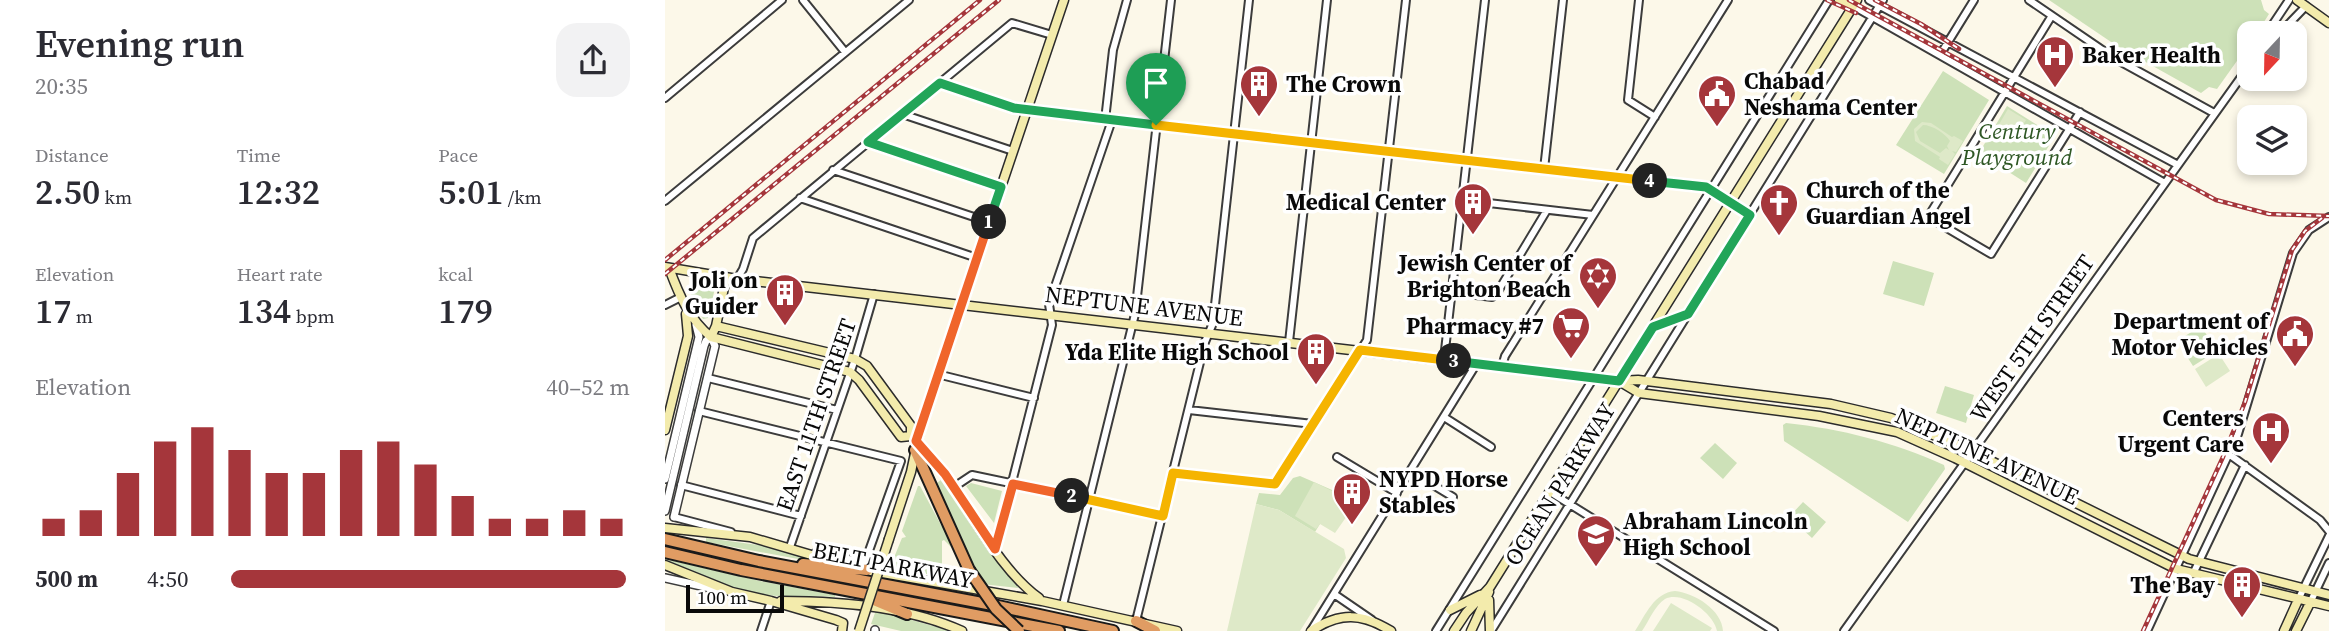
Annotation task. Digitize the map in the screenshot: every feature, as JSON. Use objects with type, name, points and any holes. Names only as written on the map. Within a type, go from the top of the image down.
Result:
[{"type":"highway","points":[[914,442],[969,570],[996,609],[1019,631]]},
{"type":"highway","name":"BELT PARKWAY","points":[[665,539],[759,561],[988,604],[1113,631]]},
{"type":"highway","name":"BELT PARKWAY","points":[[665,552],[741,570],[1059,631]]},
{"type":"highway","points":[[759,561],[866,566]]},
{"type":"highway","points":[[864,594],[907,614]]},
{"type":"highway","points":[[1136,621],[1155,631]]},
{"type":"main road","points":[[859,631],[911,472],[914,442],[1064,0]]},
{"type":"main road","points":[[1839,0],[1855,3]]},
{"type":"main road","points":[[2297,0],[2329,23]]},
{"type":"main road","name":"OCEAN PARKWAY","points":[[1454,631],[1466,613],[1488,591],[1855,3]]},
{"type":"main road","points":[[667,268],[696,325],[711,337],[850,372],[859,380],[901,437],[914,442],[954,487],[1022,584],[1042,601]]},
{"type":"main road","name":"NEPTUNE AVENUE","points":[[667,268],[726,278],[1619,381],[1647,381],[1799,400],[1868,412],[1922,429],[1973,452],[2182,556],[2329,595]]},
{"type":"main road","points":[[711,337],[716,326],[726,278]]},
{"type":"main road","points":[[665,430],[689,333],[683,300]]},
{"type":"main road","points":[[1653,327],[1688,314]]},
{"type":"main road","points":[[716,326],[855,359],[867,366],[911,426],[914,442]]},
{"type":"main road","name":"NEPTUNE AVENUE","points":[[1619,381],[1639,393],[1857,422],[1897,432],[1965,463],[2176,569],[2329,606]]},
{"type":"main road","points":[[665,528],[750,537],[790,547],[818,558],[1063,605],[1177,631]]},
{"type":"main road","points":[[665,565],[732,592],[836,620],[843,628]]},
{"type":"main road","points":[[1450,610],[1488,591],[1490,631]]},
{"type":"main road","name":"OCEAN PARKWAY","points":[[1471,631],[1479,619],[1488,591]]},
{"type":"main road","points":[[2284,631],[2298,600]]},
{"type":"main road","points":[[771,601],[841,603],[907,614],[962,631]]},
{"type":"main road","points":[[2296,631],[2310,603]]},
{"type":"main road","points":[[1311,630],[1350,616],[1373,620],[1391,631]]},
{"type":"street","points":[[665,98],[782,0]]},
{"type":"street","points":[[803,0],[845,52]]},
{"type":"street","points":[[665,201],[909,0]]},
{"type":"street","points":[[995,549],[1052,325],[1049,304],[1109,120],[1113,50],[1127,0]]},
{"type":"street","points":[[1063,605],[1133,324],[1171,0]]},
{"type":"street","points":[[1136,621],[1213,323],[1249,0]]},
{"type":"street","points":[[1289,342],[1327,0]]},
{"type":"street","points":[[1173,473],[1275,484],[1367,340],[1406,0]]},
{"type":"street","points":[[1444,359],[1485,0]]},
{"type":"street","points":[[1544,169],[1563,0]]},
{"type":"street","points":[[1639,0],[1628,100],[1655,117]]},
{"type":"street","points":[[1502,366],[1728,0]]},
{"type":"street","name":"OCEAN PARKWAY","points":[[1436,631],[1829,0]]},
{"type":"street","points":[[1869,0],[1882,3],[1947,43],[2014,76],[2178,165]]},
{"type":"street","points":[[1940,55],[1974,0]]},
{"type":"street","points":[[2029,0],[2114,58],[2214,113]]},
{"type":"street","points":[[2275,21],[2289,0]]},
{"type":"street","points":[[1855,3],[2069,130],[2165,183]]},
{"type":"street","name":"OCEAN PARKWAY","points":[[1490,631],[1882,3]]},
{"type":"street","points":[[2292,21],[2306,6]]},
{"type":"street","points":[[2051,17],[1928,216],[1991,254],[2080,112]]},
{"type":"street","points":[[737,279],[743,270],[753,238],[1012,23],[1052,35]]},
{"type":"street","name":"WEST 5TH STREET","points":[[1844,631],[2237,82]]},
{"type":"street","points":[[940,83],[1010,107],[1027,110],[1706,187],[1750,215]]},
{"type":"street","points":[[902,114],[1013,151]]},
{"type":"street","points":[[868,142],[1001,187]]},
{"type":"street","points":[[834,170],[989,222]]},
{"type":"street","points":[[800,198],[977,258]]},
{"type":"street","points":[[1462,200],[1593,215]]},
{"type":"street","points":[[1452,292],[1492,297],[1497,293],[1547,210]]},
{"type":"street","points":[[2147,631],[2229,454],[2249,401],[2293,253],[2309,230],[2329,217]]},
{"type":"street","name":"EAST 11TH STREET","points":[[790,547],[855,359],[874,294]]},
{"type":"street","points":[[665,305],[683,300]]},
{"type":"street","points":[[665,479],[699,337],[696,325]]},
{"type":"street","points":[[666,507],[704,346],[711,337],[715,346],[674,517],[750,537]]},
{"type":"street","points":[[1311,630],[1477,363]]},
{"type":"street","points":[[937,374],[1034,398]]},
{"type":"street","points":[[708,378],[837,410]]},
{"type":"street","points":[[1189,410],[1313,424]]},
{"type":"street","points":[[699,411],[901,461],[866,566]]},
{"type":"street","points":[[1444,417],[1492,447]]},
{"type":"street","points":[[2212,442],[2321,520],[2329,531]]},
{"type":"street","points":[[1337,457],[1397,493]]},
{"type":"street","points":[[2193,574],[2245,465]]},
{"type":"street","points":[[1411,471],[1453,497]]},
{"type":"street","points":[[954,487],[972,475],[1163,516]]},
{"type":"street","points":[[681,485],[801,516]]},
{"type":"street","points":[[1550,492],[1774,631]]},
{"type":"street","points":[[2298,600],[2329,537]]},
{"type":"street","points":[[2310,603],[2329,563]]},
{"type":"street","points":[[665,578],[732,592]]},
{"type":"street","points":[[1334,594],[1373,620]]},
{"type":"street","points":[[761,631],[771,601]]},
{"type":"green space","points":[[2049,0],[2261,0],[2264,10],[2269,14],[2265,21],[2237,21],[2237,61],[2217,89],[2209,87],[2201,93],[2117,46]]},
{"type":"green space","points":[[1943,71],[1989,100],[1944,174],[1896,145]]},
{"type":"green space","name":"Century Playground","points":[[2007,106],[2055,136],[2026,183],[1979,153]]},
{"type":"green space","points":[[2008,109],[2026,120],[2011,144],[1994,133]]},
{"type":"green space","points":[[1922,122],[1931,123],[1963,141],[1956,152],[1952,151],[1955,154],[1948,165],[1915,141],[1914,129]],"holes":[[[1923,125],[1948,138],[1949,150],[1946,148],[1940,153],[1920,141],[1916,132]]]},
{"type":"green space","points":[[1893,261],[1934,273],[1924,306],[1883,294]]},
{"type":"green space","points":[[689,285],[715,288],[708,318],[703,319]]},
{"type":"green space","points":[[2201,326],[2217,351],[2193,366],[2177,341]]},
{"type":"green space","points":[[2219,354],[2230,371],[2206,387],[2195,369]]},
{"type":"green space","points":[[1945,386],[1974,395],[1966,423],[1936,413]]},
{"type":"green space","points":[[1786,423],[1847,433],[1886,443],[1944,465],[1945,469],[1908,522],[1784,441],[1783,425]]},
{"type":"green space","points":[[1715,443],[1737,463],[1723,479],[1700,458]]},
{"type":"green space","points":[[1300,476],[1339,493],[1315,532],[1279,510],[1256,504],[1259,493],[1280,495],[1293,478]]},
{"type":"green space","points":[[942,479],[1019,588],[982,584],[949,519],[937,483]]},
{"type":"green space","points":[[1314,482],[1356,503],[1335,533],[1320,524],[1316,529],[1295,516]]},
{"type":"green space","points":[[971,483],[1002,491],[994,523],[966,486]]},
{"type":"green space","points":[[918,486],[955,551],[942,541],[942,577],[891,565],[902,538],[906,537],[902,531]]},
{"type":"green space","points":[[1803,502],[1826,522],[1812,538],[1789,517]]},
{"type":"green space","points":[[1256,504],[1279,510],[1344,549],[1346,558],[1300,631],[1227,631]]},
{"type":"green space","points":[[706,538],[765,546],[808,557],[809,561],[706,542]]},
{"type":"green space","points":[[665,559],[835,597],[779,596],[747,592],[726,586]]},
{"type":"green space","points":[[1675,591],[1691,595],[1706,604],[1718,616],[1723,631],[1717,631],[1715,624],[1697,605],[1672,597],[1658,605],[1642,631],[1635,631],[1656,600]]},
{"type":"green space","points":[[1671,603],[1712,628],[1710,631],[1653,631]]},
{"type":"green space","points":[[876,610],[951,631],[901,631],[871,624]]},
{"type":"railway","points":[[665,260],[980,0]]},
{"type":"railway","points":[[665,274],[999,0]]},
{"type":"railway","points":[[1827,0],[1856,13]]},
{"type":"railway","points":[[1849,0],[2216,200],[2269,214],[2329,216]]},
{"type":"railway","points":[[1875,0],[1921,24],[1959,49]]},
{"type":"railway","points":[[2143,631],[2223,457],[2245,402],[2292,250],[2305,231],[2322,218]]},
{"type":"place","name":"Baker Health","points":[[2055,89]]},
{"type":"place","name":"The Crown","points":[[1259,118]]},
{"type":"place","name":"Chabad Neshama Center","points":[[1717,128]]},
{"type":"place","name":"Medical Center","points":[[1473,236]]},
{"type":"place","name":"Church of the Guardian Angel","points":[[1779,237]]},
{"type":"place","name":"Jewish Center of Brighton Beach","points":[[1598,310]]},
{"type":"place","name":"Joli on Guider","points":[[785,327]]},
{"type":"place","name":"Pharmacy #7","points":[[1571,360]]},
{"type":"place","name":"Department of Motor Vehicles","points":[[2295,368]]},
{"type":"place","name":"Yda Elite High School","points":[[1316,386]]},
{"type":"place","name":"Centers Urgent Care","points":[[2271,465]]},
{"type":"place","name":"NYPD Horse Stables","points":[[1352,526]]},
{"type":"place","name":"Abraham Lincoln High School","points":[[1596,568]]},
{"type":"place","name":"The Bay","points":[[2242,619]]},
{"type":"route","points":[[940,83],[1014,108],[1156,125],[1706,187],[1750,215],[1688,314],[1653,327],[1619,381],[1360,350],[1275,484],[1173,473],[1163,516],[1013,484],[995,549],[945,474],[916,441],[1001,187],[868,142],[940,83]]}]
